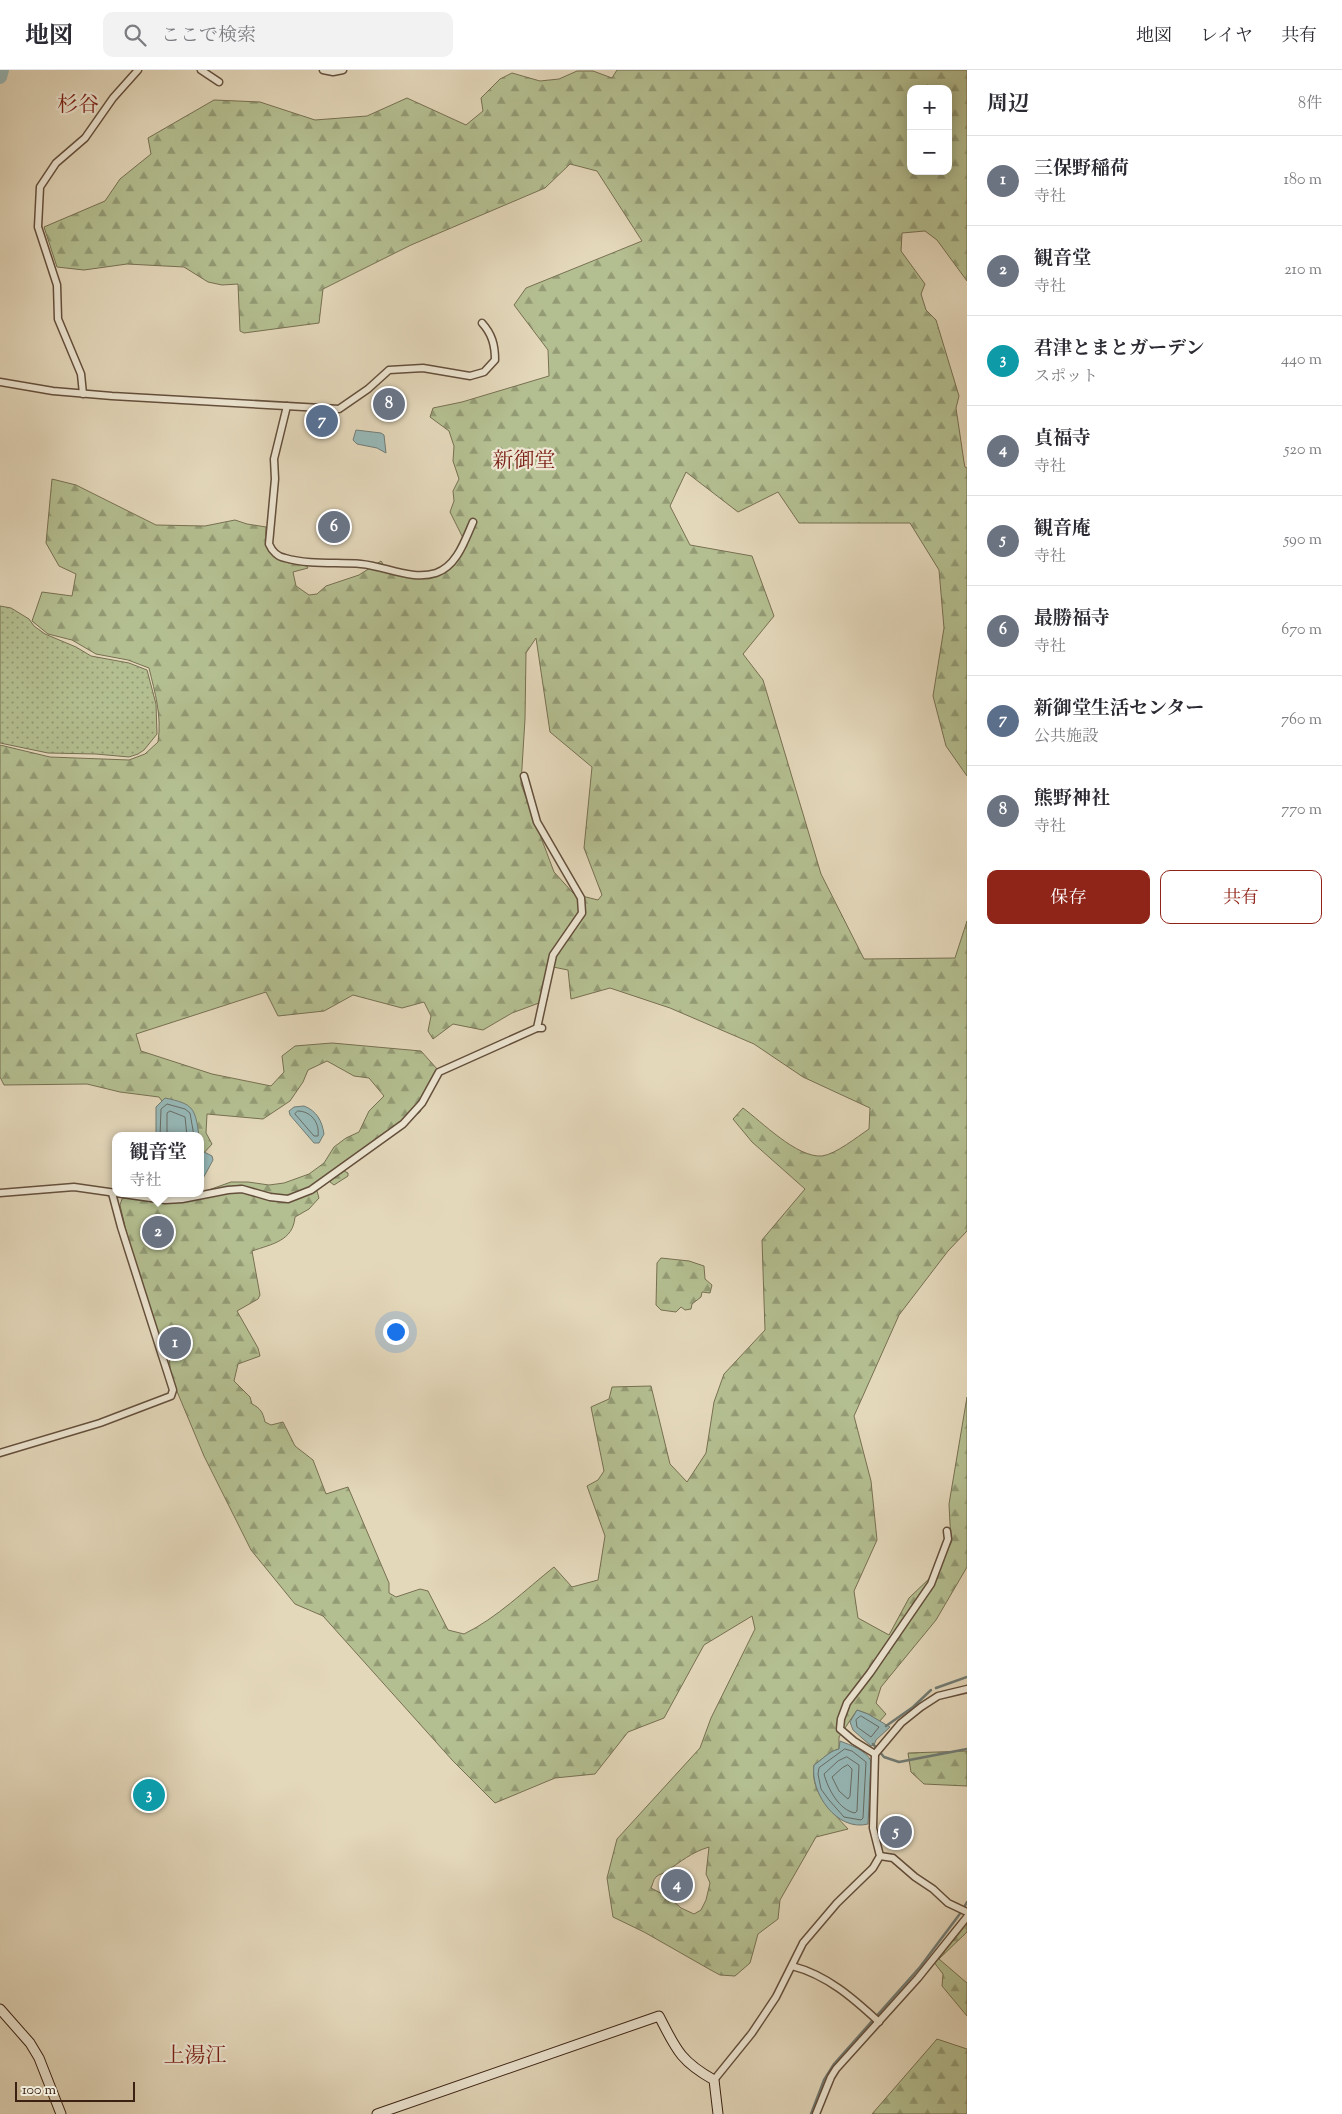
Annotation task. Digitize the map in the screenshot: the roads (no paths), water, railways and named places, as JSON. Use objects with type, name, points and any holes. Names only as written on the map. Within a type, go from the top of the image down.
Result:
[{"type":"street","points":[[83,394],[81,374],[58,319],[57,284],[38,228],[40,187],[56,163],[85,138],[113,98],[138,70]]},
{"type":"street","points":[[202,70],[219,82]]},
{"type":"street","points":[[323,70],[333,72],[343,70]]},
{"type":"street","points":[[0,382],[83,394],[339,409],[368,389],[389,370],[422,368],[470,376],[478,374],[491,366],[495,360],[492,337],[482,323]]},
{"type":"street","points":[[288,406],[274,458],[275,480],[269,534],[269,544],[280,556],[316,563],[364,564],[384,567],[411,575],[425,575],[447,567],[458,554],[473,522]]},
{"type":"street","points":[[204,1195],[228,1190],[242,1190],[279,1199],[299,1196],[311,1190],[403,1124],[422,1103],[439,1072],[540,1028],[553,955],[582,913],[581,898],[537,822],[524,776]]},
{"type":"street","points":[[0,1193],[74,1187],[95,1188],[112,1193]]},
{"type":"street","points":[[0,1452],[100,1423],[171,1396],[174,1390],[113,1197]]},
{"type":"street","points":[[142,1197],[165,1200],[194,1197]]},
{"type":"street","points":[[878,1751],[854,1741],[840,1729],[840,1719],[847,1703],[931,1584],[948,1539],[947,1532]]},
{"type":"street","points":[[718,2114],[714,2080],[752,2034],[776,1997],[804,1944],[837,1903],[873,1868],[880,1856],[873,1828],[878,1751],[901,1724],[921,1707],[938,1696],[967,1689]]},
{"type":"street","points":[[816,2114],[831,2077],[964,1912],[948,1903],[933,1889],[915,1878],[892,1858],[880,1856]]},
{"type":"street","points":[[792,1966],[805,1969],[840,1988],[877,2019]]},
{"type":"street","points":[[0,2010],[30,2043],[39,2058],[61,2114]]},
{"type":"street","points":[[377,2114],[659,2016],[684,2060],[714,2080]]},
{"type":"water","points":[[356,430],[384,435],[386,453],[377,448],[357,444],[353,440]]},
{"type":"water","points":[[165,1098],[187,1105],[194,1113],[198,1132],[156,1132],[156,1107]]},
{"type":"water","points":[[304,1106],[316,1114],[322,1125],[324,1134],[319,1143],[314,1143],[290,1115],[289,1111],[294,1107]]},
{"type":"water","points":[[204,1152],[212,1156],[213,1160],[204,1176]]},
{"type":"water","points":[[857,1710],[890,1727],[876,1740],[874,1745],[871,1746],[853,1730],[850,1722]]},
{"type":"water","points":[[840,1741],[862,1751],[871,1761],[868,1824],[857,1825],[846,1822],[836,1816],[821,1798],[816,1787],[814,1765],[839,1749]]},
{"type":"waterway","points":[[0,77],[2,70]]},
{"type":"waterway","points":[[936,1688],[967,1677]]},
{"type":"waterway","points":[[886,1726],[913,1707],[931,1690]]},
{"type":"waterway","points":[[873,1744],[884,1757],[899,1762],[967,1749]]},
{"type":"waterway","points":[[811,2114],[824,2080],[834,2064],[920,1967],[967,1902]]},
{"type":"place","name":"熊野神社","points":[[389,404]]},
{"type":"place","name":"新御堂生活センター","points":[[322,421]]},
{"type":"place","name":"最勝福寺","points":[[334,527]]},
{"type":"place","name":"観音堂","points":[[158,1232]]},
{"type":"place","name":"三保野稲荷","points":[[175,1343]]},
{"type":"place","name":"君津とまとガーデン","points":[[149,1795]]},
{"type":"place","name":"観音庵","points":[[896,1832]]},
{"type":"place","name":"貞福寺","points":[[677,1885]]},
{"type":"district","name":"杉谷","points":[[78,106]]},
{"type":"district","name":"新御堂","points":[[524,462]]},
{"type":"district","name":"上湯江","points":[[195,2057]]}]
